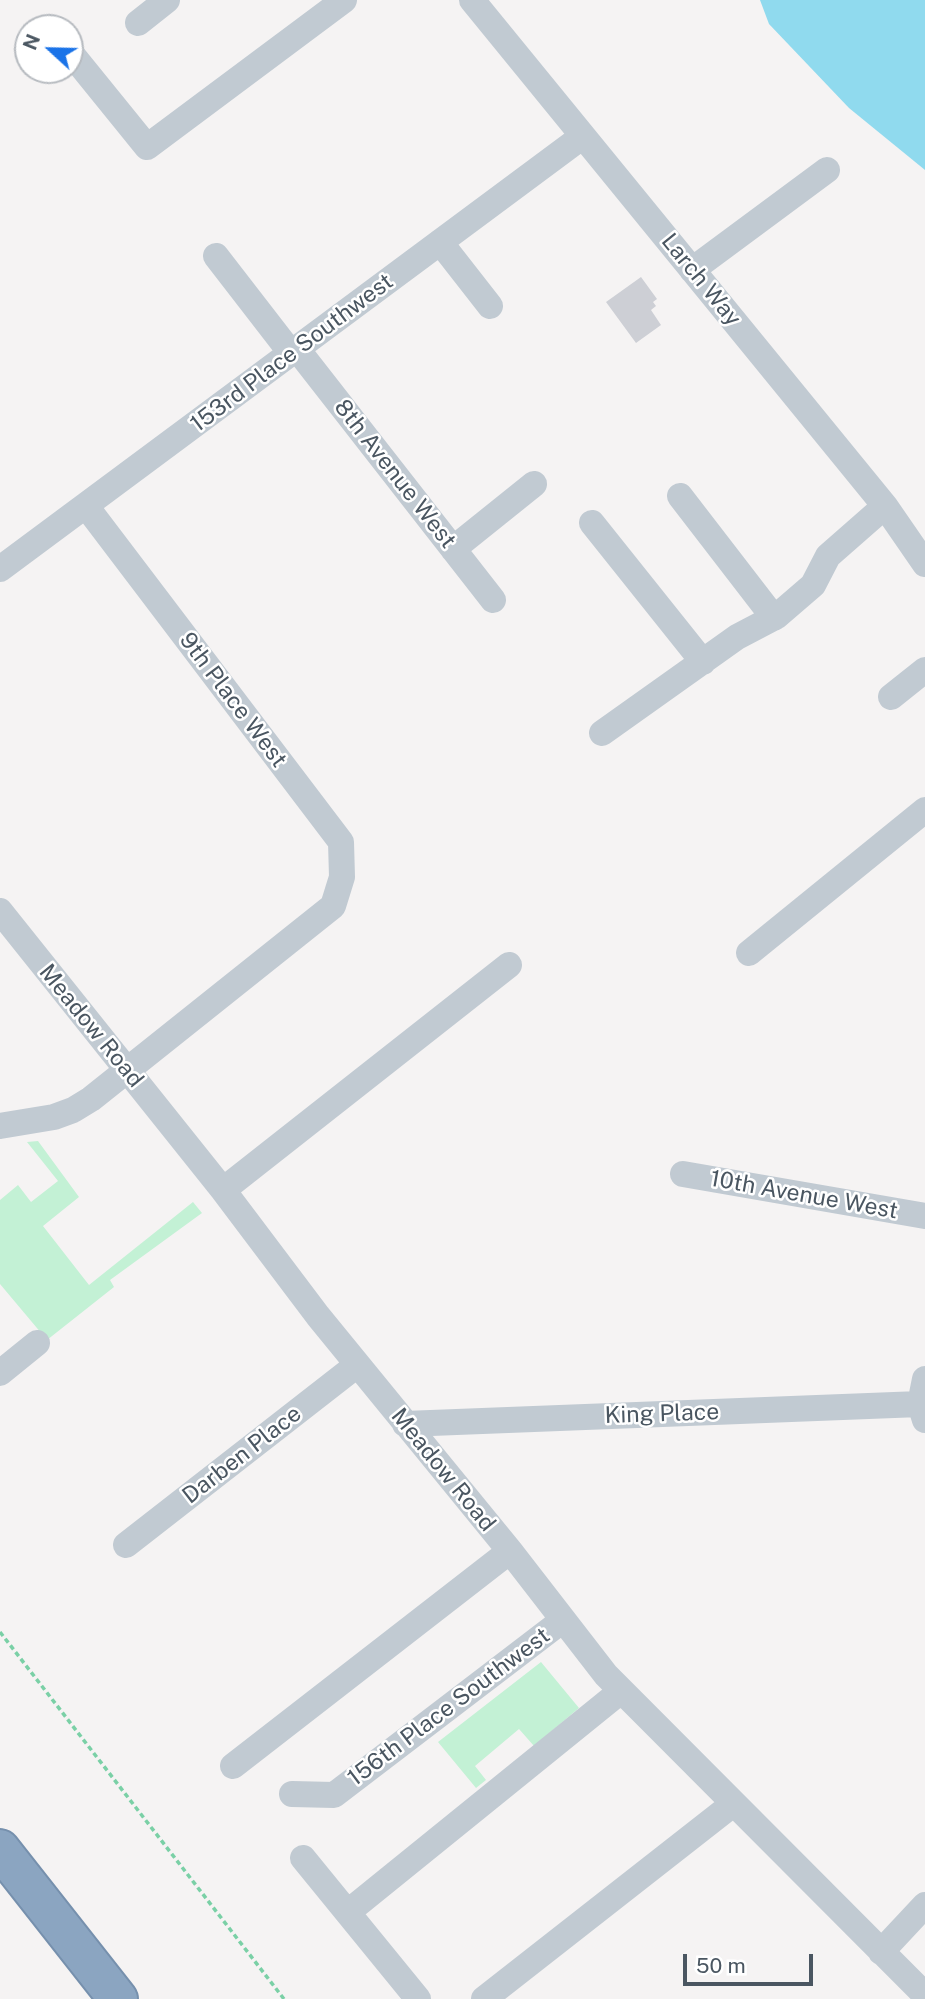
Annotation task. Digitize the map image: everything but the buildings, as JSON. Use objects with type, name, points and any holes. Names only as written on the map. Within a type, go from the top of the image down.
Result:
[{"type":"highway","points":[[0,1849],[118,1999]]},
{"type":"street","points":[[138,23],[167,0]]},
{"type":"street","points":[[84,69],[147,147],[344,0]]},
{"type":"street","name":"Larch Way","points":[[472,0],[885,506],[925,564]]},
{"type":"street","name":"153rd Place Southwest","points":[[0,569],[583,136]]},
{"type":"street","points":[[692,270],[827,170]]},
{"type":"street","points":[[440,242],[490,306]]},
{"type":"street","name":"8th Avenue West","points":[[216,256],[493,600]]},
{"type":"street","points":[[453,549],[534,484]]},
{"type":"street","points":[[680,496],[775,618]]},
{"type":"street","name":"9th Place West","points":[[86,506],[341,842],[342,877],[333,906],[127,1070]]},
{"type":"street","points":[[601,733],[737,637],[775,618],[813,585],[828,556],[885,506]]},
{"type":"street","points":[[592,523],[703,662]]},
{"type":"street","points":[[891,697],[925,670]]},
{"type":"street","points":[[749,953],[925,810]]},
{"type":"street","name":"Meadow Road","points":[[0,911],[223,1190],[357,1365],[510,1551],[606,1675],[925,1995]]},
{"type":"street","points":[[223,1190],[509,965]]},
{"type":"street","points":[[0,1126],[54,1117],[73,1110],[127,1070]]},
{"type":"street","name":"10th Avenue West","points":[[683,1174],[925,1216]]},
{"type":"street","points":[[0,1373],[37,1343]]},
{"type":"street","name":"Darben Place","points":[[126,1545],[357,1365]]},
{"type":"street","points":[[923,1412],[925,1378]]},
{"type":"street","name":"King Place","points":[[405,1424],[923,1412]]},
{"type":"street","points":[[233,1766],[510,1551]]},
{"type":"street","name":"156th Place Southwest","points":[[292,1794],[334,1795],[563,1620]]},
{"type":"street","points":[[348,1912],[621,1691]]},
{"type":"street","points":[[484,1999],[733,1804]]},
{"type":"street","points":[[303,1858],[418,1999]]},
{"type":"street","points":[[881,1952],[925,1905]]},
{"type":"path","points":[[0,1632],[284,1999]]},
{"type":"green space","points":[[38,1141],[79,1197],[43,1226],[89,1285],[193,1202],[202,1213],[110,1280],[114,1287],[47,1340],[0,1284],[0,1200],[18,1185],[31,1202],[58,1181],[27,1142]]},
{"type":"green space","points":[[541,1662],[579,1708],[534,1746],[519,1729],[475,1766],[486,1780],[476,1788],[438,1742]]},
{"type":"water","points":[[760,0],[925,0],[925,170],[849,108],[769,24]]}]
